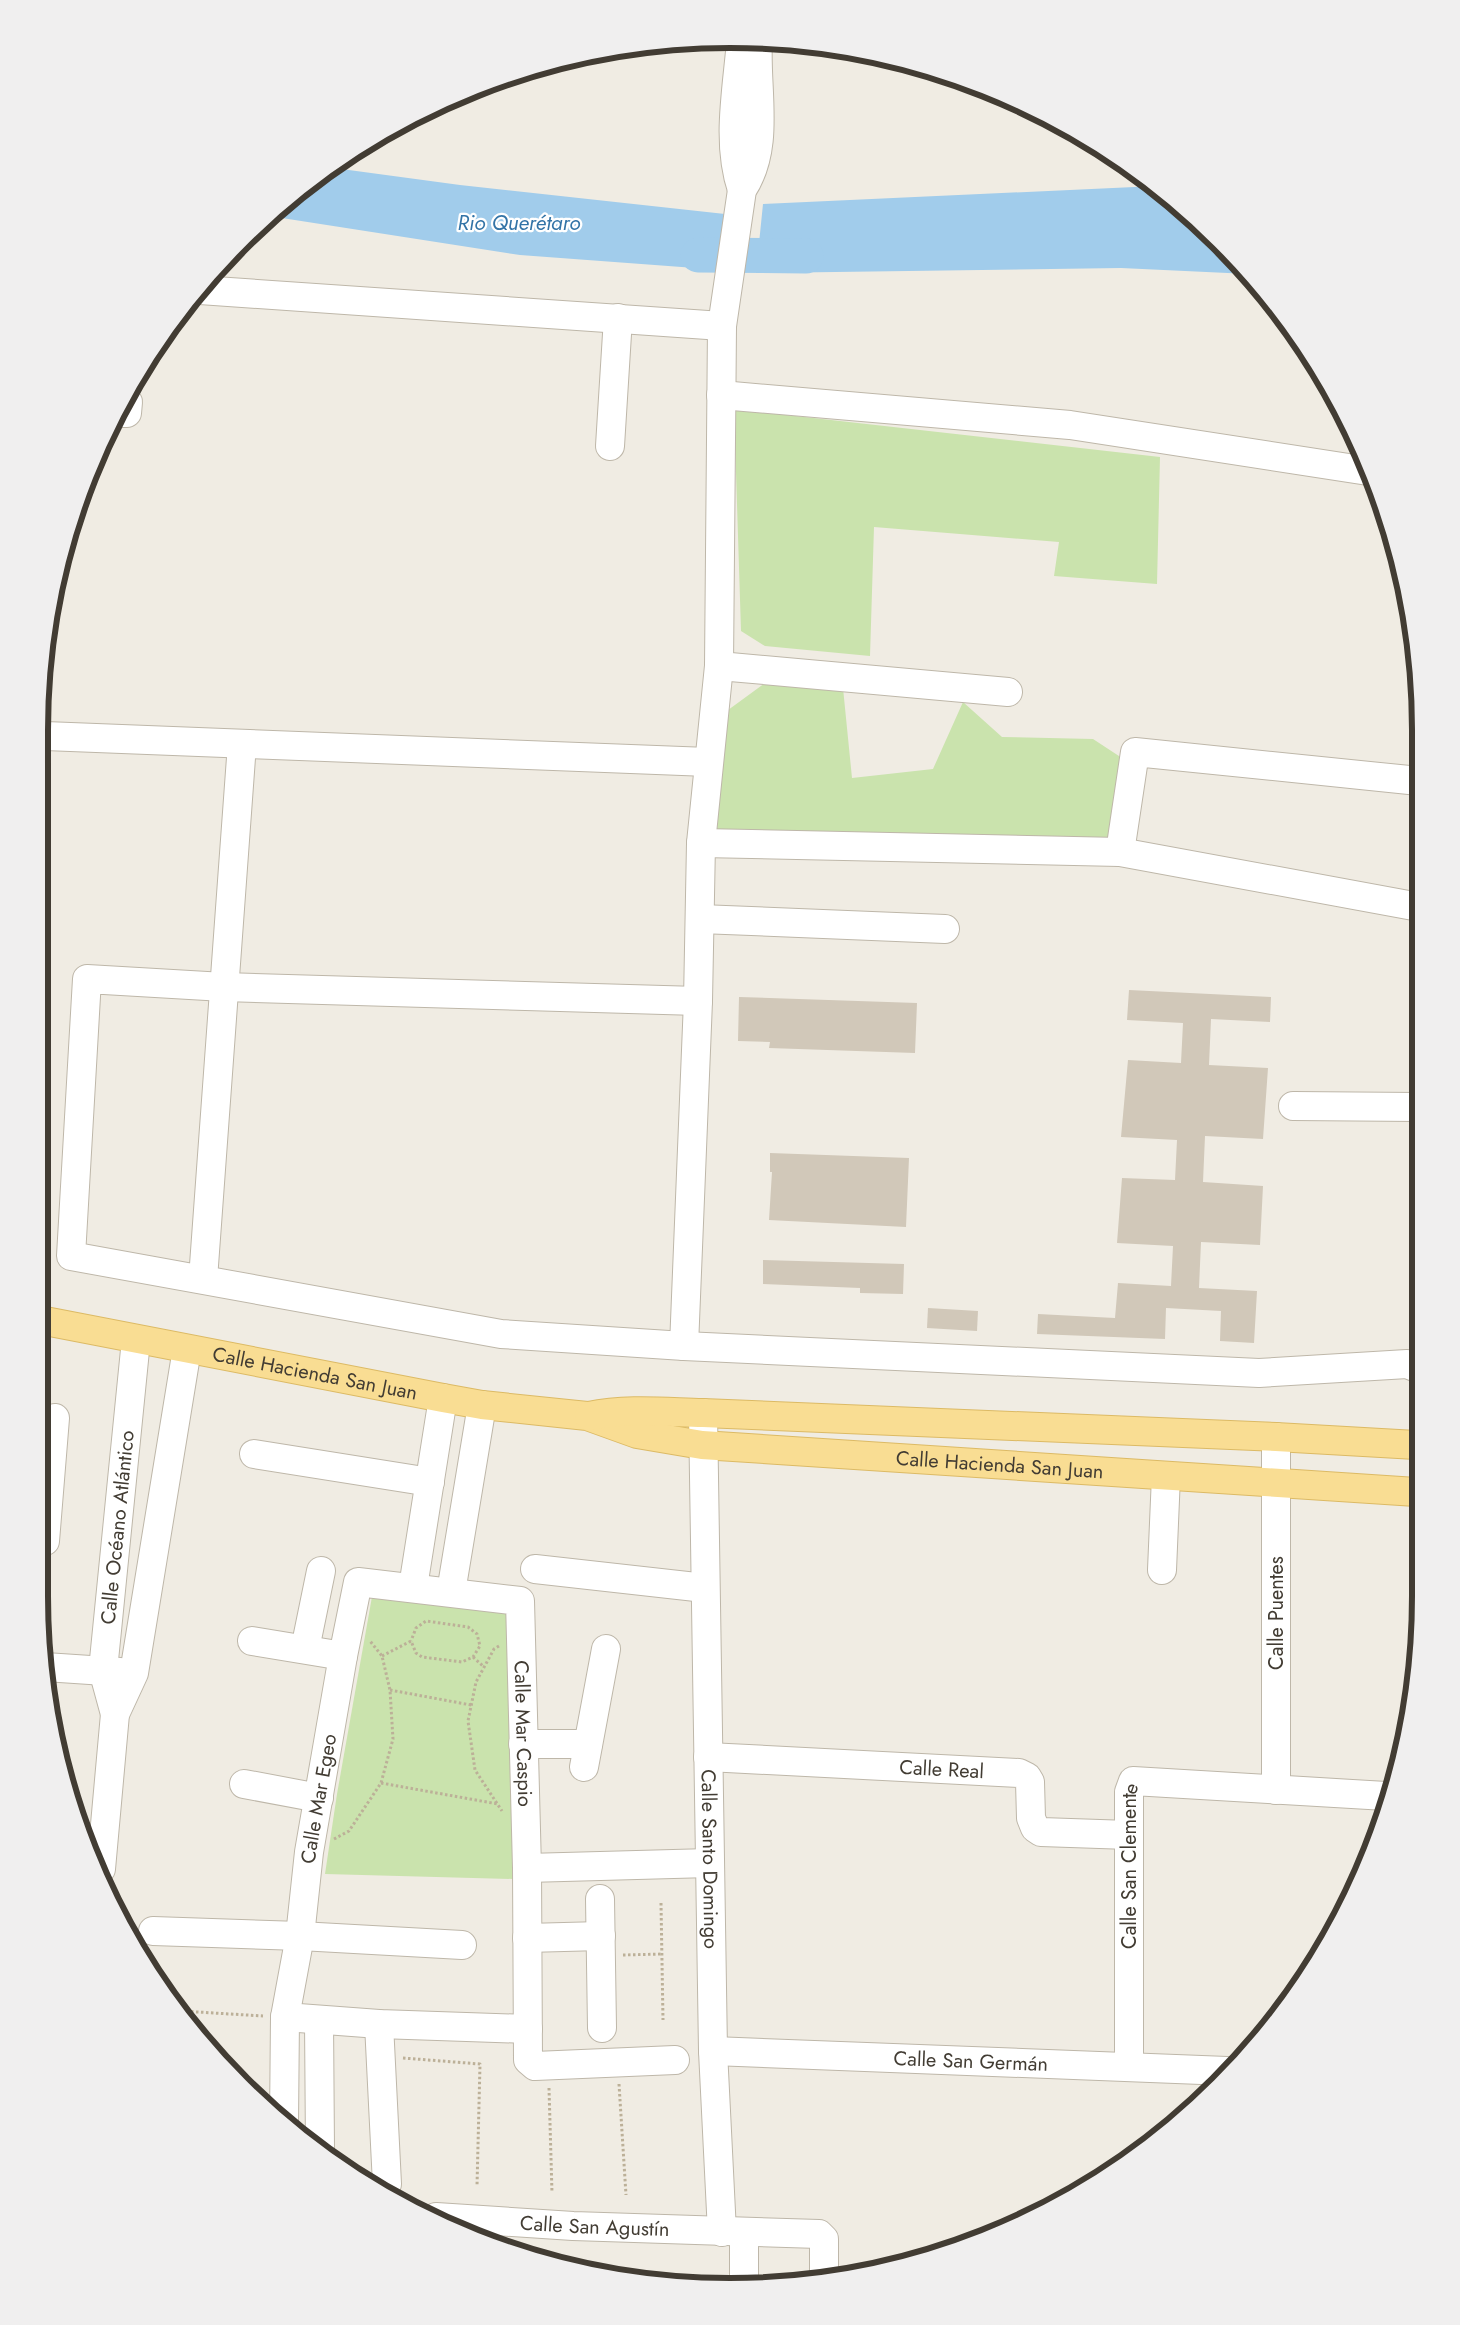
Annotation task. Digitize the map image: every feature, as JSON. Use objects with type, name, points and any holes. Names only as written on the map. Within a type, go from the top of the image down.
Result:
[{"type":"main road","name":"Calle Hacienda San Juan","points":[[48,1322],[482,1405],[587,1416],[637,1434],[702,1446],[1412,1492]]},
{"type":"main road","name":"Calle Hacienda San Juan","points":[[587,1416],[612,1411],[634,1410],[1276,1437],[1412,1445]]},
{"type":"street","points":[[740,48],[733,141],[744,176]]},
{"type":"street","points":[[684,1346],[698,1001],[701,843],[719,666],[722,326],[744,176],[759,144],[758,49]]},
{"type":"street","points":[[209,291],[722,326]]},
{"type":"street","points":[[610,446],[618,318]]},
{"type":"street","points":[[722,395],[1070,425],[1361,470]]},
{"type":"street","points":[[719,666],[1008,692]]},
{"type":"street","points":[[48,736],[708,762]]},
{"type":"street","points":[[203,1279],[242,744]]},
{"type":"street","points":[[1120,852],[1135,752],[1412,780]]},
{"type":"street","points":[[701,843],[1120,852],[1412,907]]},
{"type":"street","points":[[700,919],[945,929]]},
{"type":"street","points":[[698,1001],[224,987],[87,979],[71,1256],[501,1334],[684,1346],[1259,1373],[1407,1364],[1412,1366]]},
{"type":"street","points":[[1293,1106],[1412,1107]]},
{"type":"street","name":"Calle Océano Atlántico","points":[[115,1714],[103,1670],[136,1340]]},
{"type":"street","name":"Calle Océano Atlántico","points":[[102,1862],[115,1714],[134,1673],[186,1349]]},
{"type":"street","points":[[412,1587],[443,1398]]},
{"type":"street","points":[[451,1592],[482,1405]]},
{"type":"street","name":"Calle Santo Domingo","points":[[702,1413],[713,2051],[734,2232],[743,2277]]},
{"type":"street","points":[[48,1494],[56,1418]]},
{"type":"street","name":"Calle Puentes","points":[[1276,1437],[1276,1790]]},
{"type":"street","points":[[254,1454],[430,1482]]},
{"type":"street","points":[[1162,1570],[1166,1476]]},
{"type":"street","points":[[535,1569],[705,1588]]},
{"type":"street","points":[[305,1650],[321,1571]]},
{"type":"street","name":"Calle Mar Caspio","points":[[358,1582],[520,1601],[527,1868],[529,2062],[535,2066],[548,2065]]},
{"type":"street","name":"Calle Mar Egeo","points":[[284,2111],[285,2017],[300,1936],[309,1852],[343,1656],[358,1582]]},
{"type":"street","points":[[252,1641],[343,1656]]},
{"type":"street","points":[[523,1744],[586,1756],[606,1649]]},
{"type":"street","points":[[51,1667],[134,1673]]},
{"type":"street","name":"Calle Real","points":[[708,1757],[1019,1773],[1024,1774],[1030,1782],[1031,1818],[1034,1828],[1042,1832],[1129,1835]]},
{"type":"street","name":"Calle San Clemente","points":[[1129,2066],[1130,1787],[1134,1781],[1276,1790]]},
{"type":"street","points":[[244,1784],[319,1798]]},
{"type":"street","points":[[1276,1790],[1382,1796]]},
{"type":"street","points":[[527,1868],[710,1863]]},
{"type":"street","points":[[600,1899],[602,2028]]},
{"type":"street","points":[[153,1931],[300,1936],[462,1945]]},
{"type":"street","points":[[527,1938],[601,1946]]},
{"type":"street","points":[[285,2017],[379,2024],[528,2029]]},
{"type":"street","points":[[319,2020],[320,2140]]},
{"type":"street","points":[[379,2024],[387,2184]]},
{"type":"street","name":"Calle San Germán","points":[[713,2051],[1220,2071]]},
{"type":"street","points":[[548,2065],[675,2060]]},
{"type":"street","name":"Calle San Agustín","points":[[452,2218],[572,2226],[814,2234],[822,2236],[825,2244],[824,2271]]},
{"type":"path","points":[[309,1852],[349,1831],[381,1783],[394,1739],[390,1690],[382,1656],[351,1614]]},
{"type":"path","points":[[426,1621],[468,1627],[477,1634],[480,1646],[473,1657],[462,1662],[422,1657],[416,1653],[411,1642],[416,1628],[426,1621]]},
{"type":"path","points":[[522,1635],[494,1648],[476,1682],[468,1721],[476,1770],[502,1811],[525,1833]]},
{"type":"path","points":[[382,1656],[411,1642]]},
{"type":"path","points":[[473,1657],[484,1667]]},
{"type":"path","points":[[390,1690],[472,1705]]},
{"type":"path","points":[[381,1783],[498,1804]]},
{"type":"path","points":[[662,1903],[663,2020]]},
{"type":"path","points":[[601,1946],[663,1954]]},
{"type":"path","points":[[190,2012],[285,2017]]},
{"type":"path","points":[[381,2057],[480,2064],[477,2186]]},
{"type":"path","points":[[618,2063],[626,2195]]},
{"type":"path","points":[[548,2065],[552,2193]]},
{"type":"green space","points":[[734,409],[1160,457],[1157,584],[1054,576],[1059,542],[874,527],[870,656],[765,646],[741,631]]},
{"type":"green space","points":[[765,683],[843,688],[852,778],[933,769],[963,702],[1002,737],[1093,739],[1122,758],[1108,842],[717,831],[724,713]]},
{"type":"green space","points":[[373,1591],[509,1609],[513,1879],[325,1874],[337,1794]]},
{"type":"water","name":"Rio Querétaro","points":[[342,169],[460,185],[725,214],[722,270],[520,255],[279,218]]},
{"type":"water","points":[[1142,187],[1180,217],[1213,247],[1237,273],[1121,268],[756,273],[763,204]]},
{"type":"building","points":[[1129,990],[1271,997],[1270,1022],[1211,1019],[1209,1065],[1268,1068],[1263,1139],[1205,1136],[1203,1182],[1263,1186],[1260,1245],[1201,1242],[1199,1288],[1257,1291],[1254,1343],[1220,1341],[1221,1311],[1166,1308],[1165,1339],[1037,1334],[1038,1314],[1115,1318],[1118,1283],[1171,1286],[1173,1246],[1117,1243],[1122,1178],[1175,1180],[1177,1140],[1121,1137],[1128,1060],[1181,1063],[1183,1023],[1127,1020]]},
{"type":"building","points":[[739,997],[917,1003],[915,1053],[769,1048],[770,1042],[738,1041]]},
{"type":"building","points":[[770,1153],[909,1158],[906,1227],[769,1220],[772,1172],[770,1172]]},
{"type":"building","points":[[763,1260],[904,1264],[903,1294],[860,1293],[860,1288],[763,1284]]},
{"type":"building","points":[[928,1308],[978,1311],[977,1331],[927,1328]]},
{"type":"waterway","points":[[698,255],[806,256]]}]
